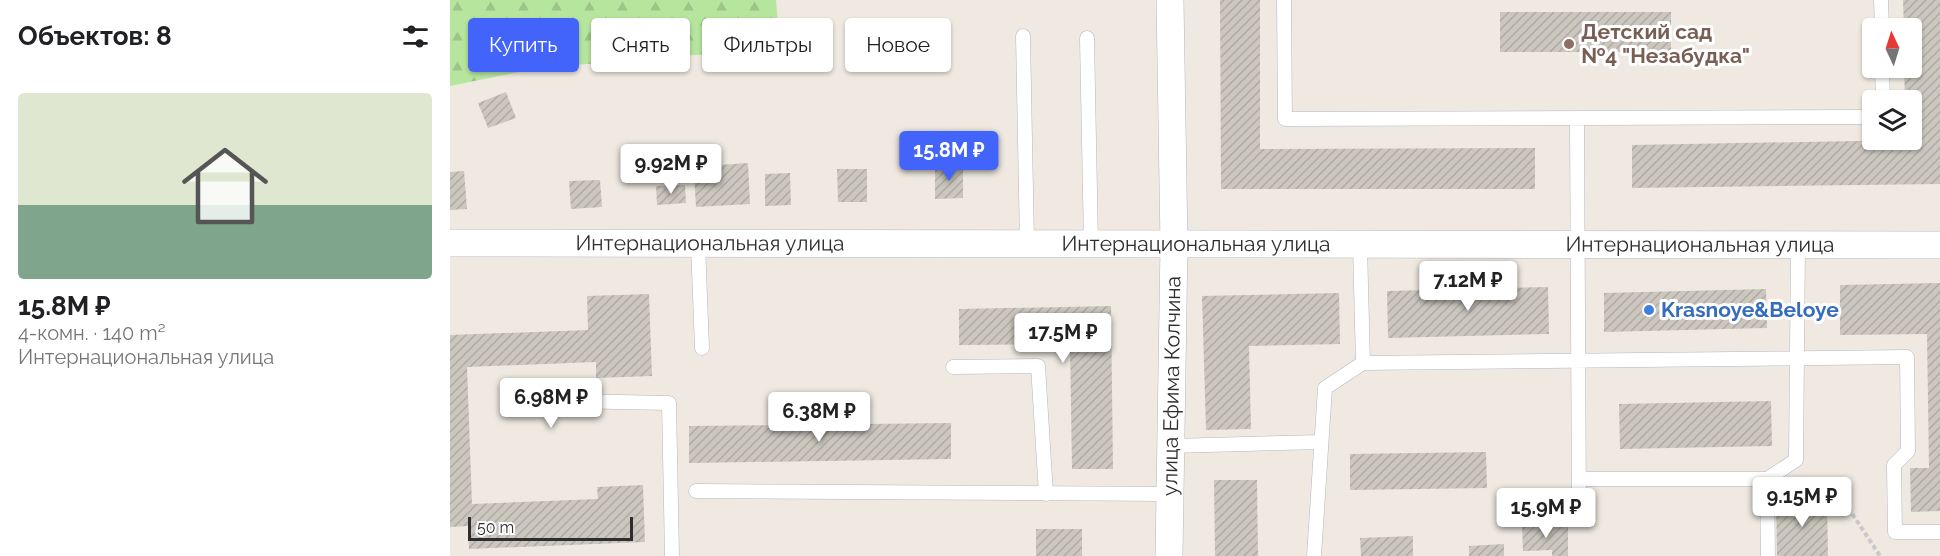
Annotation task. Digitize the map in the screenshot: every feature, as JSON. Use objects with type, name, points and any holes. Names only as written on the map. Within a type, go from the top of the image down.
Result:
[{"type":"street","name":"улица Ефима Колчина","points":[[1169,556],[1174,245],[1170,0]]},
{"type":"street","name":"Интернациональная улица","points":[[450,243],[1360,246],[1940,244]]},
{"type":"lane","points":[[1284,0],[1286,119],[1577,120],[1862,117]]},
{"type":"lane","points":[[1881,0],[1882,18]]},
{"type":"lane","points":[[1023,36],[1027,244]]},
{"type":"lane","points":[[1087,38],[1091,244]]},
{"type":"lane","points":[[1577,120],[1579,518]]},
{"type":"lane","points":[[698,244],[702,348]]},
{"type":"lane","points":[[1579,479],[1767,479],[1796,460],[1798,245]]},
{"type":"lane","points":[[1360,246],[1362,363]]},
{"type":"lane","points":[[1314,556],[1325,388],[1362,363],[1907,357],[1908,451],[1894,465],[1895,532],[1940,532]]},
{"type":"lane","points":[[953,367],[1038,366],[1046,494]]},
{"type":"lane","points":[[518,400],[669,403],[672,556]]},
{"type":"lane","points":[[1171,446],[1321,442]]},
{"type":"lane","points":[[1767,479],[1768,556]]},
{"type":"lane","points":[[696,491],[1170,494]]},
{"type":"path","points":[[1836,489],[1880,556]]},
{"type":"green space","points":[[450,0],[776,0],[778,18],[702,18],[702,54],[690,55],[690,18],[591,18],[591,64],[579,65],[579,18],[468,18],[468,72],[519,72],[450,86]]},
{"type":"building","points":[[1220,0],[1260,0],[1260,149],[1535,148],[1535,189],[1221,189]]},
{"type":"building","points":[[1903,0],[1940,0],[1940,184],[1632,188],[1632,145],[1862,141],[1862,150],[1922,150],[1922,90],[1905,90],[1904,78],[1922,78],[1922,18],[1904,18]]},
{"type":"building","points":[[1500,12],[1671,12],[1671,52],[1500,52]]},
{"type":"building","points":[[506,92],[516,118],[488,128],[478,103]]},
{"type":"building","points":[[748,163],[750,204],[696,207],[694,175],[720,174],[719,165]]},
{"type":"building","points":[[935,166],[963,166],[963,198],[935,199]]},
{"type":"building","points":[[837,169],[867,169],[867,202],[838,202]]},
{"type":"building","points":[[464,171],[467,209],[450,210],[450,172]]},
{"type":"building","points":[[790,173],[791,205],[765,206],[765,174]]},
{"type":"building","points":[[600,180],[602,207],[571,209],[569,181]]},
{"type":"building","points":[[685,185],[686,203],[657,205],[656,186]]},
{"type":"building","points":[[1940,283],[1940,511],[1911,512],[1910,468],[1929,468],[1927,334],[1840,335],[1840,285]]},
{"type":"building","points":[[1548,287],[1549,334],[1388,338],[1387,291]]},
{"type":"building","points":[[1766,289],[1767,328],[1604,332],[1604,293]]},
{"type":"building","points":[[1339,293],[1340,344],[1249,346],[1251,429],[1206,430],[1202,296]]},
{"type":"building","points":[[649,294],[652,376],[596,378],[596,362],[467,367],[472,504],[598,499],[597,487],[643,485],[645,542],[469,549],[468,526],[450,527],[450,335],[588,330],[587,296]]},
{"type":"building","points":[[1111,306],[1113,469],[1072,469],[1070,344],[959,345],[959,309]]},
{"type":"building","points":[[1771,401],[1772,446],[1620,449],[1619,404]]},
{"type":"building","points":[[951,423],[951,459],[689,463],[689,426]]},
{"type":"building","points":[[1486,452],[1487,488],[1350,490],[1350,454]]},
{"type":"building","points":[[1214,480],[1257,480],[1258,556],[1215,556]]},
{"type":"building","points":[[1827,500],[1828,556],[1777,556],[1776,501]]},
{"type":"building","points":[[1568,524],[1568,556],[1552,556],[1552,550],[1523,551],[1522,525]]},
{"type":"building","points":[[1036,529],[1082,529],[1082,556],[1036,556]]},
{"type":"building","points":[[1413,536],[1413,556],[1361,556],[1360,538]]},
{"type":"building","points":[[1504,544],[1504,556],[1469,556],[1469,546]]},
{"type":"place","name":"Детский сад №4 \"Незабудка\"","points":[[1569,44]]},
{"type":"place","name":"Krasnoye&Beloye","points":[[1649,310]]}]
